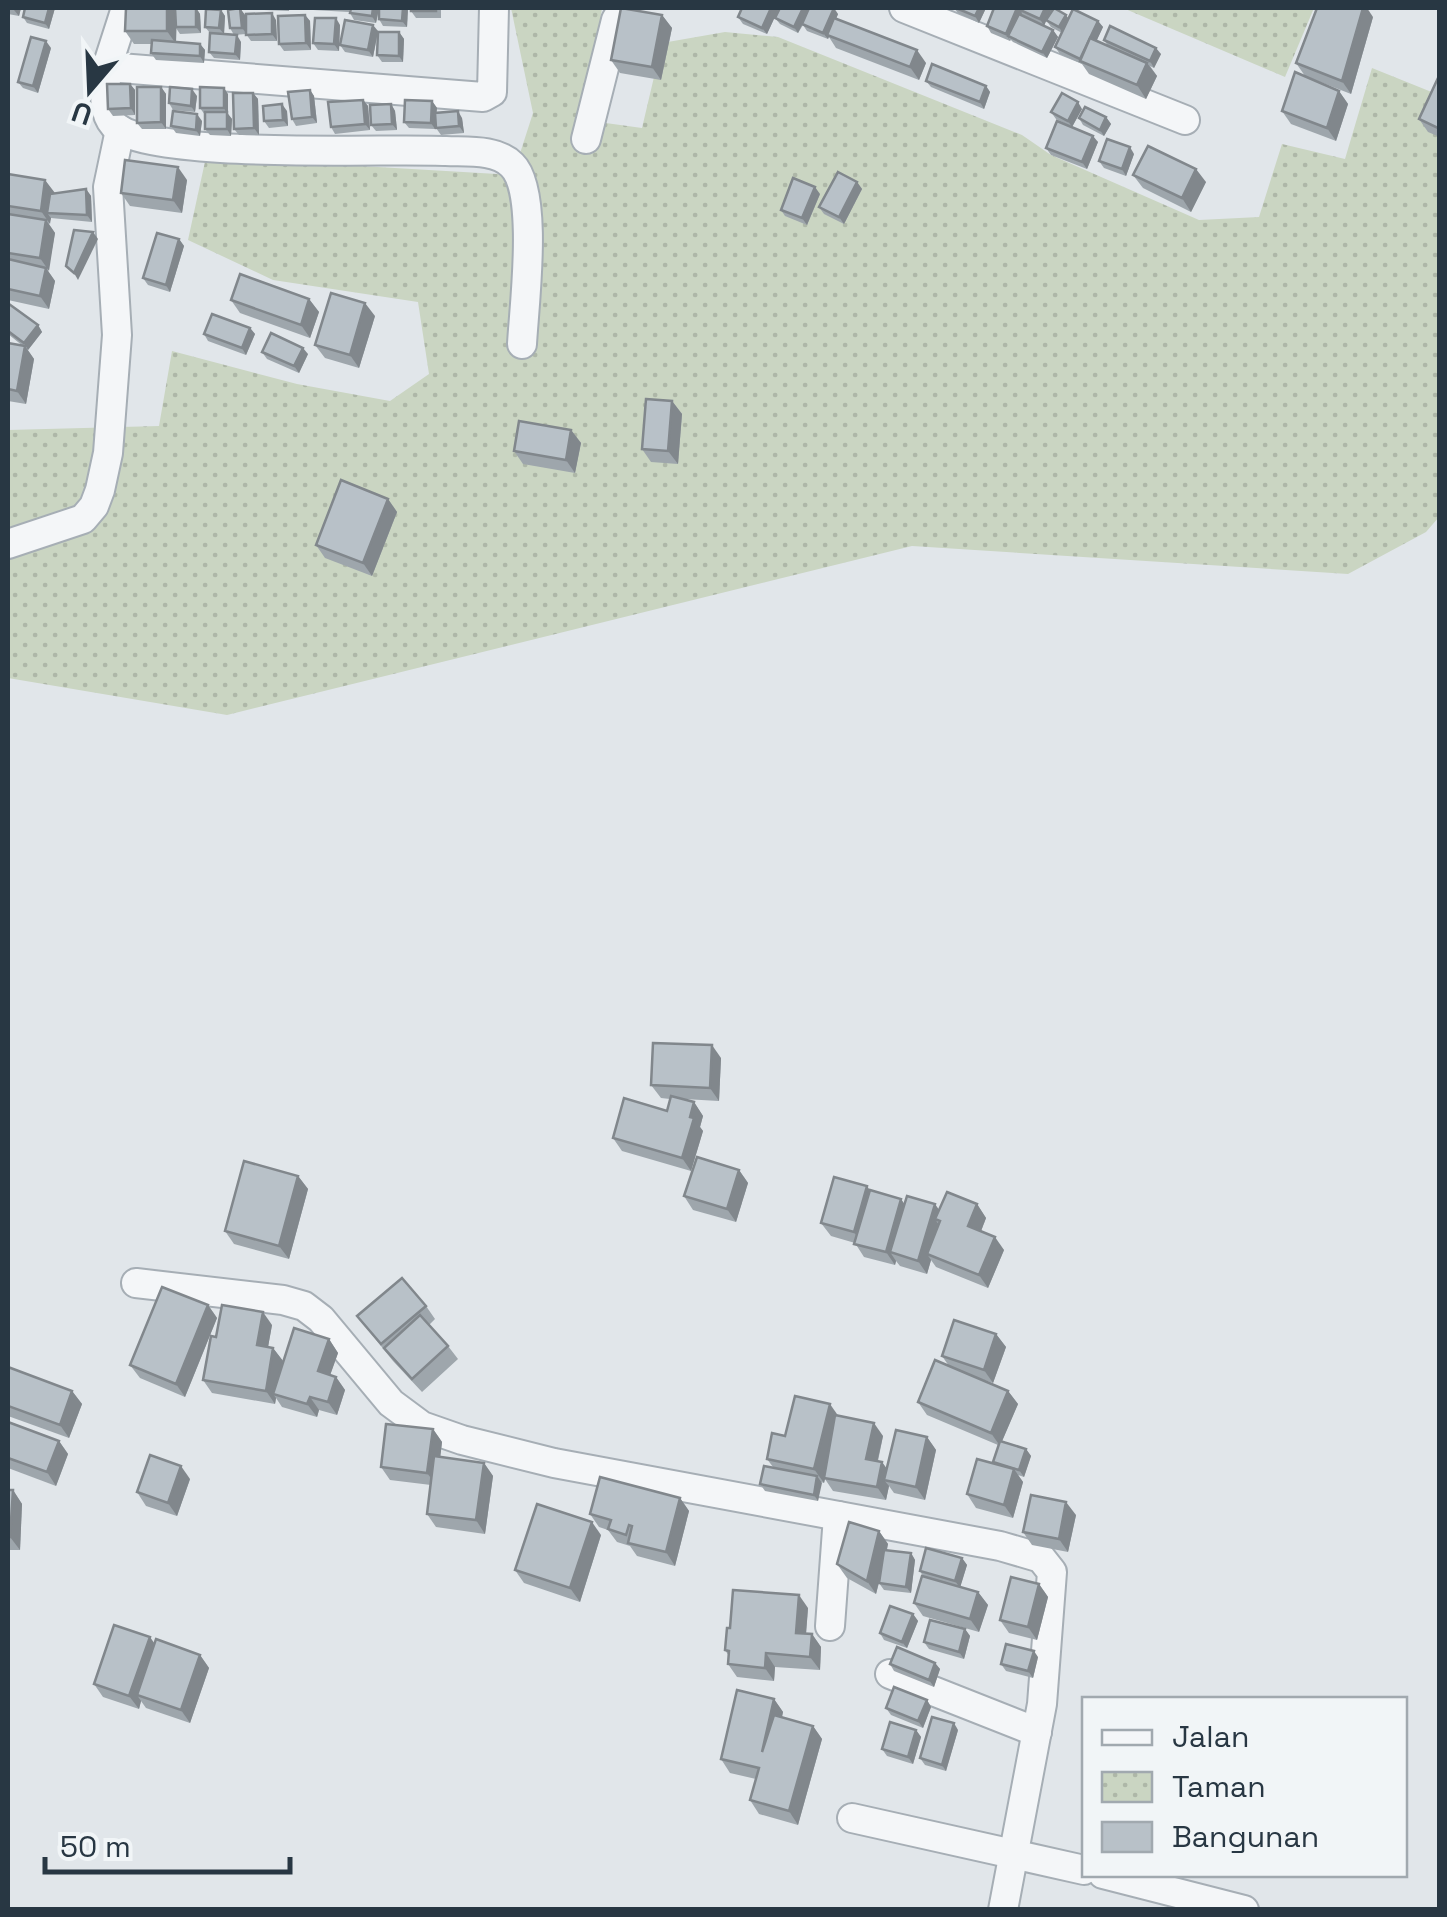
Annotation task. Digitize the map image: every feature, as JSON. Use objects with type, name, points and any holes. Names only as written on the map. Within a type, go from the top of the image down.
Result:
[{"type":"street","points":[[126,8],[106,67],[106,110],[111,123],[120,130],[158,143],[194,146],[486,153],[513,166],[522,182],[529,238],[522,344]]},
{"type":"street","points":[[106,67],[483,97],[492,92],[494,8]]},
{"type":"street","points":[[586,139],[616,20],[623,8]]},
{"type":"street","points":[[904,8],[989,30],[1184,120]]},
{"type":"street","points":[[8,544],[83,519],[100,490],[108,454],[117,335],[108,187],[120,130]]},
{"type":"street","points":[[136,1283],[283,1300],[304,1306],[321,1319],[391,1404],[422,1426],[462,1440],[554,1463],[1000,1546],[1032,1554],[1048,1564],[1052,1572],[1052,1610],[1037,1732],[1003,1910]]},
{"type":"street","points":[[830,1626],[838,1516]]},
{"type":"street","points":[[890,1674],[1037,1732]]},
{"type":"street","points":[[852,1818],[1082,1870]]},
{"type":"street","points":[[1115,1877],[1244,1910]]},
{"type":"green space","points":[[511,8],[602,8],[584,120],[642,128],[662,43],[725,32],[778,37],[1022,135],[1051,155],[1199,220],[1259,217],[1282,144],[1345,159],[1372,68],[1439,95],[1439,517],[1426,532],[1348,574],[912,546],[227,715],[8,678],[8,430],[159,426],[172,351],[297,384],[390,401],[429,374],[418,302],[273,280],[188,240],[206,157],[513,175],[533,113]]},
{"type":"green space","points":[[1123,8],[1314,8],[1285,77]]},
{"type":"building","points":[[25,8],[49,8],[45,23],[23,17]]},
{"type":"building","points":[[126,8],[167,8],[167,31],[125,31]]},
{"type":"building","points":[[175,8],[196,8],[196,27],[176,27]]},
{"type":"building","points":[[240,8],[242,28],[230,28],[228,10]]},
{"type":"building","points":[[351,8],[373,8],[372,16],[350,13]]},
{"type":"building","points":[[379,8],[403,8],[402,21],[379,19]]},
{"type":"building","points":[[436,8],[436,11],[411,11]]},
{"type":"building","points":[[621,8],[662,15],[652,67],[611,60]]},
{"type":"building","points":[[742,8],[771,8],[762,28],[738,17]]},
{"type":"building","points":[[780,8],[803,8],[794,27],[775,18]]},
{"type":"building","points":[[809,8],[834,8],[823,33],[802,24]]},
{"type":"building","points":[[956,8],[979,8],[975,16]]},
{"type":"building","points":[[994,8],[1017,8],[1006,34],[987,26]]},
{"type":"building","points":[[1021,8],[1045,8],[1040,19]]},
{"type":"building","points":[[1054,8],[1066,15],[1059,27],[1046,20]]},
{"type":"building","points":[[1317,8],[1363,8],[1342,81],[1296,63]]},
{"type":"building","points":[[206,9],[221,10],[219,28],[205,27]]},
{"type":"building","points":[[1073,9],[1098,21],[1080,59],[1055,47]]},
{"type":"building","points":[[272,13],[272,34],[246,35],[246,14]]},
{"type":"building","points":[[1019,14],[1053,30],[1042,52],[1008,36]]},
{"type":"building","points":[[305,15],[306,43],[279,44],[278,16]]},
{"type":"building","points":[[315,18],[336,18],[334,44],[313,43]]},
{"type":"building","points":[[834,18],[917,50],[910,67],[827,35]]},
{"type":"building","points":[[345,20],[373,25],[368,50],[340,45]]},
{"type":"building","points":[[1110,26],[1156,48],[1150,61],[1104,40]]},
{"type":"building","points":[[378,32],[399,32],[399,56],[377,55]]},
{"type":"building","points":[[210,33],[237,35],[235,54],[209,52]]},
{"type":"building","points":[[31,37],[46,41],[33,86],[18,82]]},
{"type":"building","points":[[1090,38],[1147,63],[1137,85],[1080,61]]},
{"type":"building","points":[[152,40],[200,44],[200,56],[151,53]]},
{"type":"building","points":[[932,64],[986,86],[980,102],[926,81]]},
{"type":"building","points":[[1295,72],[1339,91],[1327,128],[1282,111]]},
{"type":"building","points":[[1440,79],[1440,129],[1419,119]]},
{"type":"building","points":[[107,84],[130,84],[131,108],[108,109]]},
{"type":"building","points":[[137,87],[161,87],[161,122],[137,123]]},
{"type":"building","points":[[170,87],[192,89],[191,106],[169,103]]},
{"type":"building","points":[[200,87],[224,88],[224,108],[200,108]]},
{"type":"building","points":[[310,90],[312,117],[292,119],[288,92]]},
{"type":"building","points":[[233,93],[253,93],[254,128],[234,129]]},
{"type":"building","points":[[1062,93],[1078,102],[1068,121],[1051,112]]},
{"type":"building","points":[[363,100],[365,124],[331,127],[328,102]]},
{"type":"building","points":[[405,100],[432,101],[431,123],[404,122]]},
{"type":"building","points":[[282,104],[283,120],[264,121],[263,106]]},
{"type":"building","points":[[391,104],[392,124],[371,125],[370,105]]},
{"type":"building","points":[[1085,107],[1106,117],[1100,130],[1079,118]]},
{"type":"building","points":[[173,111],[197,114],[196,130],[171,126]]},
{"type":"building","points":[[458,111],[459,126],[436,128],[435,113]]},
{"type":"building","points":[[205,112],[227,112],[227,129],[205,129]]},
{"type":"building","points":[[1057,121],[1093,136],[1082,162],[1046,148]]},
{"type":"building","points":[[1107,139],[1130,147],[1122,169],[1099,161]]},
{"type":"building","points":[[1148,146],[1196,169],[1182,198],[1133,175]]},
{"type":"building","points":[[125,160],[178,167],[173,200],[121,193]]},
{"type":"building","points":[[838,172],[857,182],[839,217],[819,207]]},
{"type":"building","points":[[8,174],[45,180],[41,211],[8,206]]},
{"type":"building","points":[[793,178],[815,187],[802,218],[781,210]]},
{"type":"building","points":[[86,189],[87,215],[47,213],[50,194]]},
{"type":"building","points":[[8,214],[46,220],[40,258],[8,253]]},
{"type":"building","points":[[74,230],[93,232],[74,273],[66,266]]},
{"type":"building","points":[[157,233],[179,239],[166,285],[143,278]]},
{"type":"building","points":[[8,259],[46,268],[40,296],[8,289]]},
{"type":"building","points":[[240,274],[309,299],[301,325],[231,300]]},
{"type":"building","points":[[331,293],[365,303],[350,355],[315,345]]},
{"type":"building","points":[[9,304],[38,325],[24,343],[8,331]]},
{"type":"building","points":[[212,314],[250,328],[242,348],[204,334]]},
{"type":"building","points":[[271,333],[303,348],[294,366],[262,352]]},
{"type":"building","points":[[8,343],[25,346],[17,391],[8,389]]},
{"type":"building","points":[[646,399],[672,401],[668,451],[642,449]]},
{"type":"building","points":[[519,421],[571,430],[566,460],[514,451]]},
{"type":"building","points":[[341,480],[388,499],[363,563],[316,545]]},
{"type":"building","points":[[653,1043],[712,1045],[710,1088],[651,1085]]},
{"type":"building","points":[[671,1096],[694,1102],[690,1117],[694,1118],[682,1158],[613,1138],[624,1098],[667,1111]]},
{"type":"building","points":[[697,1157],[739,1170],[727,1209],[684,1196]]},
{"type":"building","points":[[244,1161],[298,1176],[279,1246],[225,1231]]},
{"type":"building","points":[[834,1177],[867,1186],[854,1232],[821,1223]]},
{"type":"building","points":[[870,1190],[901,1199],[886,1252],[854,1244]]},
{"type":"building","points":[[947,1192],[977,1204],[968,1226],[995,1237],[979,1275],[927,1254],[940,1221],[935,1219]]},
{"type":"building","points":[[907,1196],[935,1204],[918,1261],[890,1252]]},
{"type":"building","points":[[402,1278],[426,1306],[381,1344],[357,1316]]},
{"type":"building","points":[[162,1287],[208,1305],[176,1384],[130,1365]]},
{"type":"building","points":[[222,1305],[263,1312],[257,1345],[273,1348],[266,1391],[203,1380],[211,1336],[216,1337]]},
{"type":"building","points":[[420,1315],[448,1346],[412,1379],[384,1348]]},
{"type":"building","points":[[954,1320],[996,1334],[984,1370],[942,1356]]},
{"type":"building","points":[[294,1328],[329,1339],[318,1371],[336,1377],[328,1402],[310,1397],[307,1404],[273,1394]]},
{"type":"building","points":[[935,1360],[1008,1391],[991,1433],[918,1402]]},
{"type":"building","points":[[8,1367],[72,1391],[60,1425],[8,1406]]},
{"type":"building","points":[[795,1396],[830,1404],[814,1469],[767,1459],[772,1433],[785,1436]]},
{"type":"building","points":[[835,1415],[874,1423],[866,1459],[882,1462],[877,1487],[824,1478]]},
{"type":"building","points":[[8,1422],[59,1441],[47,1472],[8,1458]]},
{"type":"building","points":[[386,1424],[433,1429],[427,1473],[381,1467]]},
{"type":"building","points":[[896,1430],[927,1437],[916,1487],[884,1480]]},
{"type":"building","points":[[1000,1441],[1026,1449],[1019,1470],[993,1462]]},
{"type":"building","points":[[150,1455],[181,1466],[168,1503],[137,1492]]},
{"type":"building","points":[[434,1456],[484,1463],[476,1520],[427,1514]]},
{"type":"building","points":[[977,1459],[1014,1469],[1004,1505],[967,1494]]},
{"type":"building","points":[[764,1466],[817,1476],[814,1495],[760,1484]]},
{"type":"building","points":[[600,1477],[680,1498],[666,1552],[628,1543],[632,1526],[629,1525],[626,1535],[608,1529],[611,1520],[590,1514]]},
{"type":"building","points":[[8,1490],[13,1490],[10,1537],[8,1537]]},
{"type":"building","points":[[1031,1495],[1066,1502],[1059,1539],[1023,1532]]},
{"type":"building","points":[[537,1504],[592,1522],[570,1588],[515,1570]]},
{"type":"building","points":[[849,1522],[879,1531],[867,1581],[837,1564]]},
{"type":"building","points":[[926,1548],[962,1558],[955,1581],[920,1571]]},
{"type":"building","points":[[884,1550],[911,1553],[906,1587],[879,1583]]},
{"type":"building","points":[[922,1576],[978,1592],[970,1619],[914,1603]]},
{"type":"building","points":[[1011,1577],[1039,1584],[1028,1627],[1000,1620]]},
{"type":"building","points":[[733,1590],[799,1595],[796,1633],[812,1634],[810,1657],[766,1653],[765,1668],[728,1664],[729,1651],[725,1650]]},
{"type":"building","points":[[890,1606],[913,1614],[902,1642],[880,1633]]},
{"type":"building","points":[[930,1620],[965,1629],[959,1652],[924,1642]]},
{"type":"building","points":[[114,1625],[150,1637],[129,1696],[94,1684]]},
{"type":"building","points":[[156,1639],[200,1655],[181,1710],[137,1695]]},
{"type":"building","points":[[1006,1644],[1034,1651],[1028,1671],[1001,1664]]},
{"type":"building","points":[[897,1647],[935,1663],[929,1680],[890,1664]]},
{"type":"building","points":[[894,1687],[927,1700],[918,1721],[886,1708]]},
{"type":"building","points":[[737,1690],[774,1699],[762,1752],[774,1715],[813,1726],[789,1811],[750,1800],[759,1768],[721,1759]]},
{"type":"building","points":[[932,1717],[954,1723],[942,1765],[920,1758]]},
{"type":"building","points":[[890,1722],[916,1730],[908,1757],[882,1749]]}]
